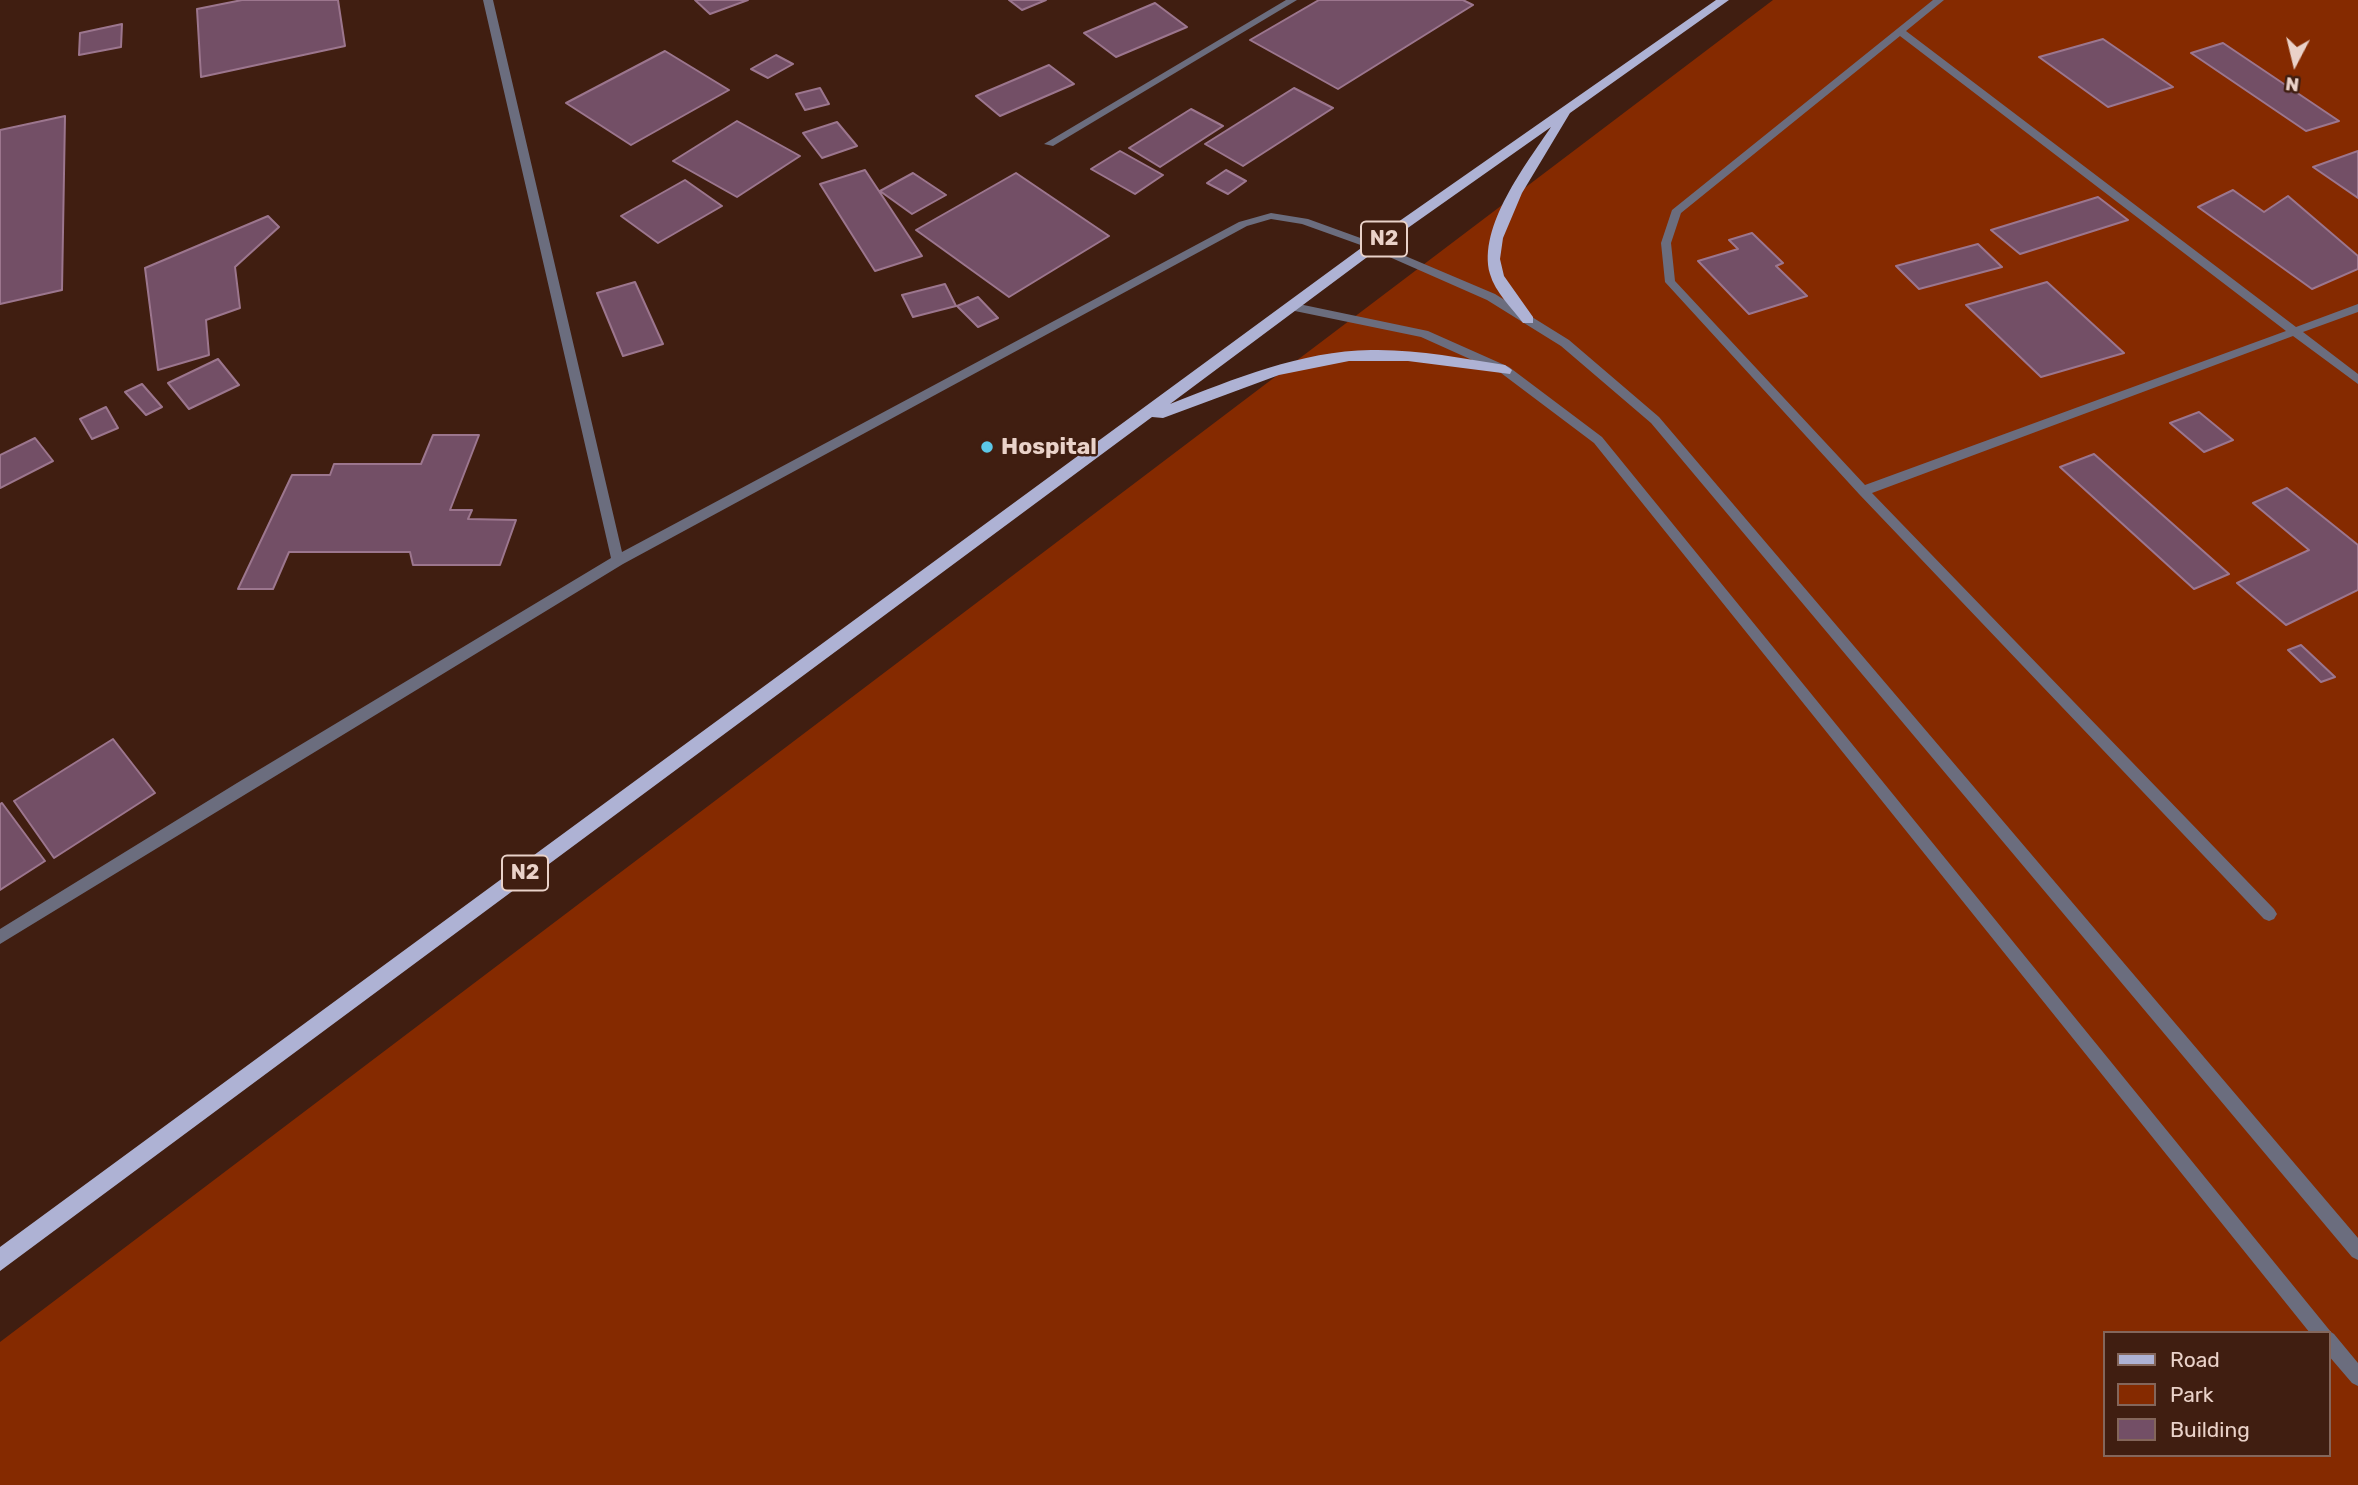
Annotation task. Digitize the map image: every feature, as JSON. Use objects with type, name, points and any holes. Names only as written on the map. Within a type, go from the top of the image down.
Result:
[{"type":"main road","name":"N2","points":[[0,1260],[1294,307],[1373,246],[1723,0]]},
{"type":"main road","points":[[1528,320],[1496,275],[1493,254],[1497,232],[1568,109]]},
{"type":"main road","points":[[1138,421],[1282,367],[1351,355],[1406,356],[1505,370]]},
{"type":"street","points":[[488,0],[618,561]]},
{"type":"street","points":[[1048,144],[1292,0]]},
{"type":"street","points":[[1938,0],[1676,212],[1666,243],[1670,282],[1863,491],[2269,914]]},
{"type":"street","points":[[1900,31],[2358,380]]},
{"type":"street","points":[[0,937],[254,780],[618,561],[1243,223],[1271,216],[1304,221],[1373,246],[1491,297],[1565,344],[1656,420],[2358,1251]]},
{"type":"street","points":[[1294,307],[1424,334],[1505,370],[1598,440],[2320,1331]]},
{"type":"street","points":[[1863,491],[2358,308]]},
{"type":"street","points":[[2330,1342],[2358,1377]]},
{"type":"green space","points":[[1773,0],[2358,0],[2358,1485],[0,1485],[0,1342]]},
{"type":"building","points":[[242,0],[338,0],[345,46],[201,77],[197,9]]},
{"type":"building","points":[[695,0],[748,0],[710,14]]},
{"type":"building","points":[[1009,0],[1046,0],[1022,10]]},
{"type":"building","points":[[1319,0],[1463,0],[1473,5],[1338,89],[1250,40]]},
{"type":"building","points":[[1155,3],[1187,27],[1116,57],[1084,33]]},
{"type":"building","points":[[122,24],[121,47],[79,55],[80,33]]},
{"type":"building","points":[[2103,39],[2173,87],[2108,107],[2039,57]]},
{"type":"building","points":[[2223,43],[2339,121],[2306,131],[2191,53]]},
{"type":"building","points":[[665,51],[729,90],[631,145],[566,103]]},
{"type":"building","points":[[776,55],[793,64],[768,78],[751,69]]},
{"type":"building","points":[[1049,65],[1074,84],[1000,116],[976,96]]},
{"type":"building","points":[[820,88],[829,104],[805,110],[796,94]]},
{"type":"building","points":[[1294,88],[1333,108],[1243,166],[1205,144]]},
{"type":"building","points":[[1191,109],[1223,126],[1160,167],[1129,148]]},
{"type":"building","points":[[65,116],[62,290],[0,304],[0,130]]},
{"type":"building","points":[[737,121],[800,156],[737,197],[673,161]]},
{"type":"building","points":[[837,122],[857,146],[822,158],[803,133]]},
{"type":"building","points":[[1120,151],[1163,175],[1135,194],[1091,169]]},
{"type":"building","points":[[2358,151],[2358,198],[2313,167]]},
{"type":"building","points":[[865,170],[922,256],[875,271],[820,184]]},
{"type":"building","points":[[1226,170],[1246,181],[1228,194],[1207,183]]},
{"type":"building","points":[[913,173],[946,195],[912,214],[880,191]]},
{"type":"building","points":[[1016,173],[1109,236],[1009,297],[916,230]]},
{"type":"building","points":[[685,180],[722,206],[658,243],[621,216]]},
{"type":"building","points":[[2233,190],[2264,212],[2288,196],[2358,256],[2358,269],[2312,289],[2198,207]]},
{"type":"building","points":[[2098,197],[2128,220],[2020,254],[1991,230]]},
{"type":"building","points":[[268,216],[279,227],[235,267],[240,308],[206,320],[209,355],[158,370],[145,268]]},
{"type":"building","points":[[1752,233],[1783,263],[1776,266],[1807,296],[1749,314],[1698,261],[1738,249],[1729,240]]},
{"type":"building","points":[[1978,244],[2002,267],[1919,289],[1896,266]]},
{"type":"building","points":[[635,282],[663,344],[623,356],[597,293]]},
{"type":"building","points":[[2047,282],[2124,353],[2041,377],[1966,305]]},
{"type":"building","points":[[945,284],[956,306],[913,317],[902,295]]},
{"type":"building","points":[[978,297],[998,318],[978,327],[957,306]]},
{"type":"building","points":[[218,359],[239,385],[189,409],[168,383]]},
{"type":"building","points":[[142,384],[162,407],[146,415],[125,392]]},
{"type":"building","points":[[106,407],[118,428],[92,439],[80,419]]},
{"type":"building","points":[[2199,412],[2233,440],[2204,452],[2170,423]]},
{"type":"building","points":[[433,435],[479,435],[450,510],[472,510],[468,519],[516,520],[500,565],[413,565],[410,552],[289,552],[273,589],[238,589],[292,475],[330,475],[334,464],[421,464]]},
{"type":"building","points":[[35,438],[53,461],[0,488],[0,455]]},
{"type":"building","points":[[2094,454],[2229,574],[2194,589],[2060,467]]},
{"type":"building","points":[[2287,488],[2358,545],[2358,590],[2286,625],[2237,583],[2309,550],[2253,503]]},
{"type":"building","points":[[2301,645],[2335,677],[2321,682],[2288,650]]},
{"type":"building","points":[[113,739],[155,793],[54,858],[14,801]]},
{"type":"building","points":[[2,803],[45,861],[0,890],[0,804]]},
{"type":"place","name":"Hospital","points":[[987,447]]}]
